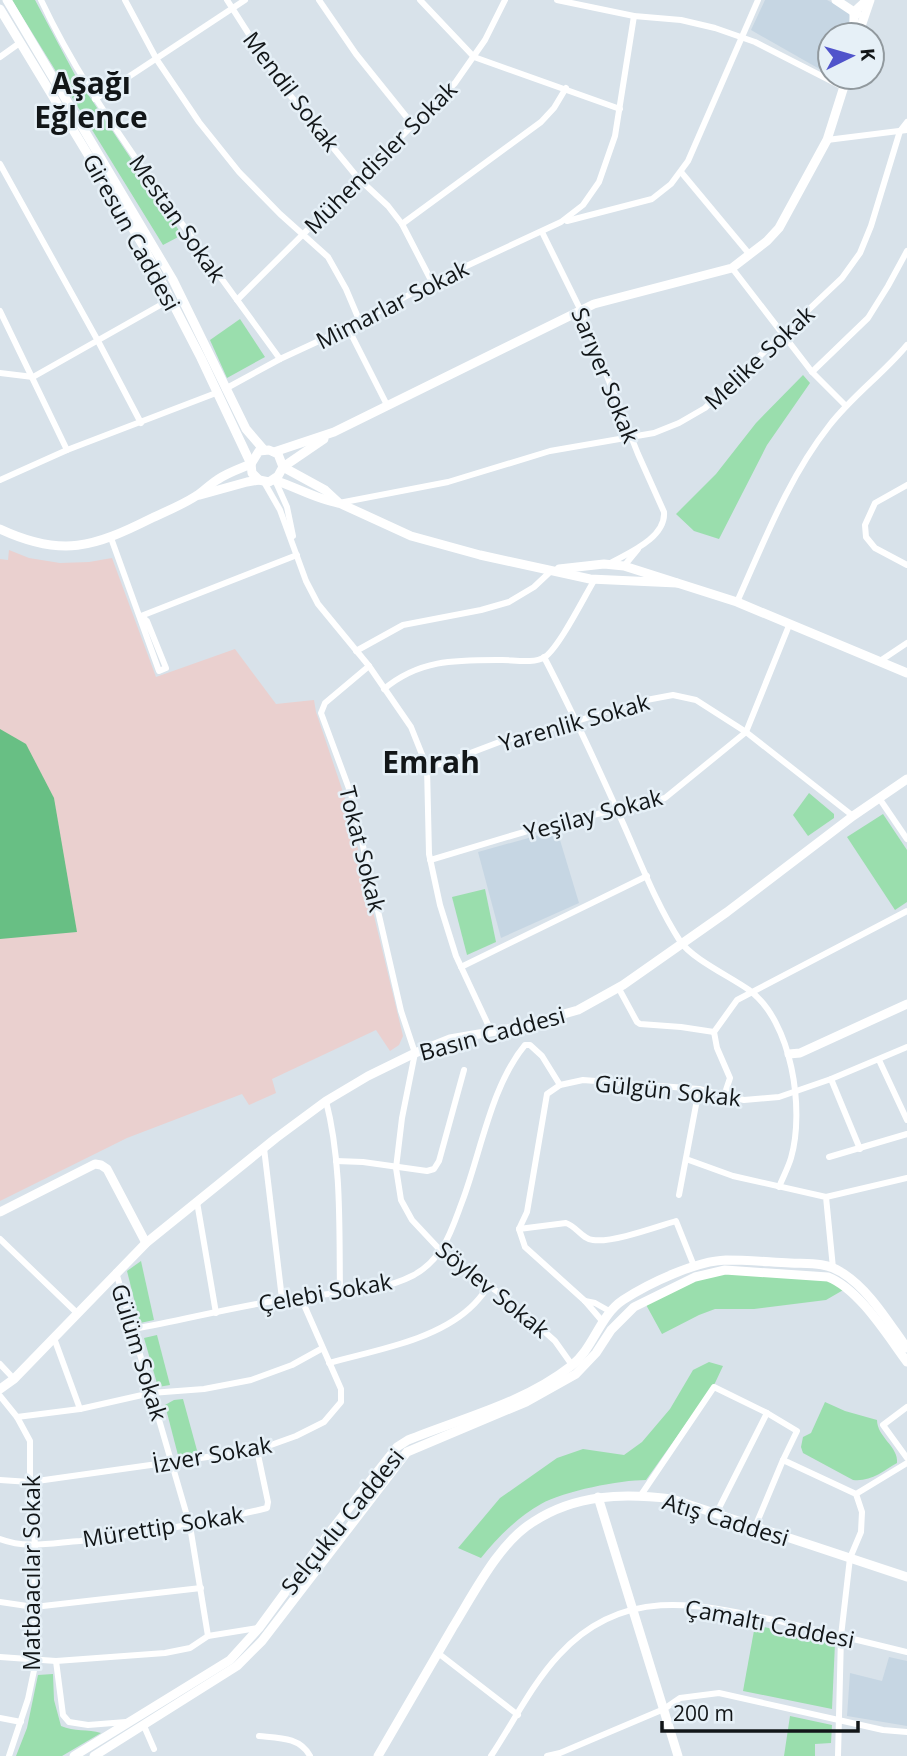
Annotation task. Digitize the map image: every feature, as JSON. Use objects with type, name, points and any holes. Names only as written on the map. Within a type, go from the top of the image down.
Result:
[{"type":"main road","name":"Giresun Caddesi","points":[[6,0],[173,280],[251,464]]},
{"type":"main road","points":[[836,0],[865,18]]},
{"type":"main road","points":[[854,12],[869,0]]},
{"type":"main road","points":[[863,21],[869,0]]},
{"type":"main road","name":"Giresun Caddesi","points":[[0,9],[129,222],[221,391],[246,429],[269,451]]},
{"type":"main road","points":[[854,12],[855,21]]},
{"type":"main road","points":[[274,480],[283,467],[334,432],[581,311],[612,299],[732,268],[779,228],[827,140],[844,91]]},
{"type":"main road","points":[[261,481],[252,473],[251,464],[255,455],[334,432]]},
{"type":"main road","points":[[269,451],[281,458],[283,467],[325,490],[340,503]]},
{"type":"main road","points":[[0,529],[36,543],[89,545],[111,538],[195,496],[218,479],[251,464]]},
{"type":"main road","points":[[195,496],[274,480],[322,500],[340,503],[411,536],[551,571],[595,579],[677,583]]},
{"type":"main road","points":[[551,571],[603,564],[624,566],[737,602],[907,673]]},
{"type":"main road","points":[[595,579],[593,572],[603,564]]},
{"type":"main road","points":[[620,580],[624,574],[624,566]]},
{"type":"main road","name":"Basın Caddesi","points":[[0,1389],[14,1379],[146,1243],[326,1101],[415,1053],[450,1040],[554,1019],[578,1010],[618,988],[727,912],[853,816],[907,779]]},
{"type":"main road","points":[[789,1054],[800,1053],[907,1004]]},
{"type":"main road","points":[[0,1212],[95,1164],[101,1165],[107,1169],[146,1243]]},
{"type":"main road","name":"Selçuklu Caddesi","points":[[74,1756],[230,1660],[259,1628],[397,1447],[408,1440],[522,1395],[572,1366],[593,1342],[603,1322],[622,1300],[694,1266],[726,1261],[821,1265],[833,1268]]},
{"type":"main road","points":[[833,1268],[843,1273],[870,1298],[907,1348]]},
{"type":"main road","name":"Selçuklu Caddesi","points":[[94,1756],[237,1666],[262,1641],[407,1452],[526,1402],[576,1374],[596,1353],[611,1330],[634,1307],[666,1290],[714,1271],[725,1270],[828,1277],[841,1284],[863,1305],[907,1362]]},
{"type":"main road","name":"Atış Caddesi","points":[[378,1756],[480,1582],[506,1547],[532,1522],[563,1507],[598,1497],[641,1495],[672,1499],[907,1577]]},
{"type":"main road","points":[[598,1497],[678,1756]]},
{"type":"street","name":"Mestan Sokak","points":[[41,0],[63,46],[95,99],[280,359]]},
{"type":"street","points":[[125,0],[157,60],[199,122],[231,162],[301,236],[328,257],[360,322]]},
{"type":"street","name":"Mendil Sokak","points":[[227,0],[280,83],[358,178],[388,206],[402,224],[432,282]]},
{"type":"street","points":[[95,99],[245,0]]},
{"type":"street","points":[[319,0],[356,54],[413,125]]},
{"type":"street","points":[[420,0],[474,57],[620,109]]},
{"type":"street","name":"Mühendisler Sokak","points":[[237,300],[455,83],[485,40],[505,0]]},
{"type":"street","points":[[557,0],[634,16],[681,20],[755,42],[816,73]]},
{"type":"street","name":"Mimarlar Sokak","points":[[0,480],[67,450],[221,391],[280,359],[360,322],[432,282],[562,222],[652,199],[681,172],[758,0]]},
{"type":"street","name":"Mimarlar Sokak","points":[[562,222],[583,205],[599,183],[615,136],[634,16]]},
{"type":"street","points":[[0,57],[21,42]]},
{"type":"street","points":[[402,224],[541,122],[554,108],[566,88]]},
{"type":"street","name":"Melike Sokak","points":[[340,503],[448,482],[550,451],[633,438],[679,424],[705,408],[784,336],[842,278],[860,254],[907,122]]},
{"type":"street","points":[[827,140],[904,130]]},
{"type":"street","points":[[0,164],[99,341],[141,423]]},
{"type":"street","points":[[681,172],[750,255]]},
{"type":"street","name":"Sarıyer Sokak","points":[[542,232],[581,311],[664,512],[665,520],[661,529],[641,545]]},
{"type":"street","points":[[812,372],[868,318],[907,251]]},
{"type":"street","points":[[732,268],[812,372],[846,406]]},
{"type":"street","points":[[0,373],[33,377],[172,299]]},
{"type":"street","points":[[0,311],[67,450]]},
{"type":"street","points":[[348,328],[387,405]]},
{"type":"street","points":[[737,602],[776,514],[803,463],[846,406],[896,359],[907,345]]},
{"type":"street","points":[[274,480],[287,506],[296,555]]},
{"type":"street","points":[[261,481],[280,510],[318,604],[369,666],[411,727],[426,766],[430,860],[440,905],[461,967],[491,1031]]},
{"type":"street","points":[[907,485],[875,503],[865,525],[866,537],[875,548],[907,565]]},
{"type":"street","points":[[111,538],[159,671],[166,668],[147,621],[141,616]]},
{"type":"street","points":[[603,564],[641,545]]},
{"type":"street","points":[[624,566],[641,545]]},
{"type":"street","points":[[141,616],[296,555]]},
{"type":"street","points":[[356,651],[403,625],[509,602],[534,587],[551,571]]},
{"type":"street","points":[[384,689],[417,667],[437,663],[529,661],[544,657],[560,638],[595,579]]},
{"type":"street","name":"Yeşilay Sokak","points":[[430,860],[534,829],[665,798],[746,732],[790,623]]},
{"type":"street","points":[[880,661],[907,643]]},
{"type":"street","points":[[544,657],[577,721],[647,876],[681,943],[712,967],[752,992],[776,1022],[789,1054],[797,1109],[792,1156],[779,1187]]},
{"type":"street","name":"Tokat Sokak","points":[[369,666],[325,703],[321,713],[351,794],[401,1011],[415,1053]]},
{"type":"street","name":"Yarenlik Sokak","points":[[426,766],[444,763],[502,741],[641,701],[673,695],[695,700],[746,732],[853,816]]},
{"type":"street","points":[[879,798],[907,839]]},
{"type":"street","points":[[461,967],[647,876]]},
{"type":"street","points":[[724,1096],[730,1078],[717,1048],[714,1032],[737,1000],[907,911]]},
{"type":"street","points":[[618,988],[640,1024],[714,1032]]},
{"type":"street","name":"Çelebi Sokak","points":[[133,1329],[282,1299],[373,1289],[414,1275],[442,1252],[495,1105],[514,1059],[526,1045],[530,1045],[542,1056],[561,1085]]},
{"type":"street","name":"Gülgün Sokak","points":[[519,1229],[527,1212],[547,1094],[561,1085],[583,1080],[617,1081],[699,1089],[744,1100],[779,1097],[831,1079],[907,1047]]},
{"type":"street","name":"Söylev Sokak","points":[[415,1053],[402,1118],[396,1168],[401,1200],[412,1220],[442,1252],[509,1300],[555,1340],[572,1366]]},
{"type":"street","points":[[879,1060],[907,1120]]},
{"type":"street","points":[[336,1161],[434,1169],[439,1161],[464,1070]]},
{"type":"street","points":[[831,1079],[860,1149]]},
{"type":"street","points":[[679,1195],[699,1089]]},
{"type":"street","points":[[326,1101],[336,1161],[340,1293]]},
{"type":"street","points":[[829,1157],[907,1134]]},
{"type":"street","points":[[264,1148],[282,1299]]},
{"type":"street","points":[[686,1159],[733,1176],[825,1197],[907,1178]]},
{"type":"street","points":[[825,1197],[831,1229],[833,1268]]},
{"type":"street","points":[[197,1202],[216,1313]]},
{"type":"street","points":[[603,1322],[585,1301],[525,1247],[519,1229],[566,1223],[590,1240],[603,1241],[676,1222],[694,1266]]},
{"type":"street","points":[[0,1239],[77,1314]]},
{"type":"street","name":"Gülüm Sokak","points":[[116,1272],[190,1526],[208,1636]]},
{"type":"street","points":[[328,1363],[409,1340],[442,1327],[470,1308],[488,1287]]},
{"type":"street","name":"İzver Sokak","points":[[0,1480],[30,1482],[257,1450],[296,1436],[324,1422],[341,1402],[341,1389],[321,1349],[301,1298]]},
{"type":"street","points":[[585,1301],[611,1312]]},
{"type":"street","points":[[54,1338],[80,1409]]},
{"type":"street","points":[[17,1417],[80,1409],[151,1393],[204,1389],[251,1380],[292,1366],[321,1349]]},
{"type":"street","points":[[0,1364],[14,1379]]},
{"type":"street","points":[[641,1495],[714,1387],[797,1431],[755,1527]]},
{"type":"street","name":"Matbaacılar Sokak","points":[[0,1396],[17,1417],[30,1441],[35,1545],[36,1661],[21,1722],[9,1756]]},
{"type":"street","points":[[856,1494],[907,1461],[883,1425],[907,1407]]},
{"type":"street","points":[[716,1514],[767,1413]]},
{"type":"street","name":"Mürettip Sokak","points":[[0,1539],[17,1545],[35,1545],[140,1535],[267,1508],[257,1450]]},
{"type":"street","points":[[783,1460],[856,1494],[862,1512],[861,1532],[850,1558],[841,1636],[838,1756]]},
{"type":"street","points":[[0,1602],[34,1606],[201,1588]]},
{"type":"street","name":"Çamaltı Caddesi","points":[[491,1756],[539,1679],[560,1653],[589,1630],[614,1615],[633,1609],[676,1604],[715,1607],[907,1652]]},
{"type":"street","points":[[0,1657],[57,1661],[165,1653],[190,1648],[208,1636],[259,1628]]},
{"type":"street","points":[[438,1653],[518,1715]]},
{"type":"street","points":[[57,1661],[63,1715],[69,1723],[129,1722]]},
{"type":"street","points":[[547,1756],[560,1754],[664,1709],[680,1698],[719,1693],[838,1720],[907,1732]]},
{"type":"street","points":[[0,1718],[21,1722]]},
{"type":"street","points":[[144,1726],[154,1749]]},
{"type":"street","points":[[259,1736],[291,1739],[305,1747],[310,1756]]},
{"type":"shaded area","points":[[765,0],[827,0],[851,13],[849,21],[816,21],[816,67],[751,30]]},
{"type":"shaded area","points":[[9,550],[29,558],[60,563],[112,558],[156,677],[235,649],[276,704],[314,700],[347,804],[403,1036],[399,1045],[390,1051],[376,1030],[272,1079],[276,1093],[249,1105],[242,1094],[127,1138],[0,1201],[0,559],[8,560]]},
{"type":"shaded area","points":[[557,830],[579,903],[501,938],[478,852]]},
{"type":"shaded area","points":[[889,1657],[907,1661],[907,1726],[847,1716],[850,1673],[882,1681]]},
{"type":"green space","points":[[12,0],[35,0],[75,75],[182,235],[163,245]]},
{"type":"green space","points":[[240,319],[265,357],[227,378],[210,340]]},
{"type":"green space","points":[[803,375],[810,383],[767,445],[719,539],[694,531],[676,514],[716,474],[756,423]]},
{"type":"green space","points":[[0,729],[26,744],[54,798],[77,932],[0,939]]},
{"type":"green space","points":[[809,793],[834,814],[834,818],[808,836],[793,815]]},
{"type":"green space","points":[[883,814],[907,850],[907,902],[895,910],[847,837]]},
{"type":"green space","points":[[485,889],[496,942],[467,955],[452,897]]},
{"type":"green space","points":[[141,1261],[154,1320],[140,1323],[127,1271]]},
{"type":"green space","points":[[716,1271],[819,1275],[845,1289],[826,1300],[754,1309],[715,1309],[662,1334],[644,1301]]},
{"type":"green space","points":[[157,1335],[170,1385],[158,1387],[144,1338]]},
{"type":"green space","points":[[709,1362],[723,1366],[715,1383],[646,1480],[592,1487],[551,1499],[516,1521],[481,1558],[458,1548],[500,1498],[557,1458],[583,1449],[624,1455],[642,1442],[670,1409],[693,1370]]},
{"type":"green space","points":[[183,1399],[198,1454],[179,1459],[165,1405]]},
{"type":"green space","points":[[825,1402],[877,1420],[880,1432],[895,1452],[897,1463],[871,1478],[853,1480],[803,1453],[803,1437],[811,1433]]},
{"type":"green space","points":[[755,1625],[835,1643],[832,1709],[743,1691]]},
{"type":"green space","points":[[53,1674],[54,1700],[61,1726],[101,1733],[62,1756],[16,1756],[27,1728],[38,1675]]},
{"type":"green space","points":[[790,1716],[832,1725],[831,1743],[815,1744],[815,1756],[784,1756]]},
{"type":"district","name":"Aşağı Eğlence","points":[[91,99]]},
{"type":"district","name":"Emrah","points":[[431,761]]}]
